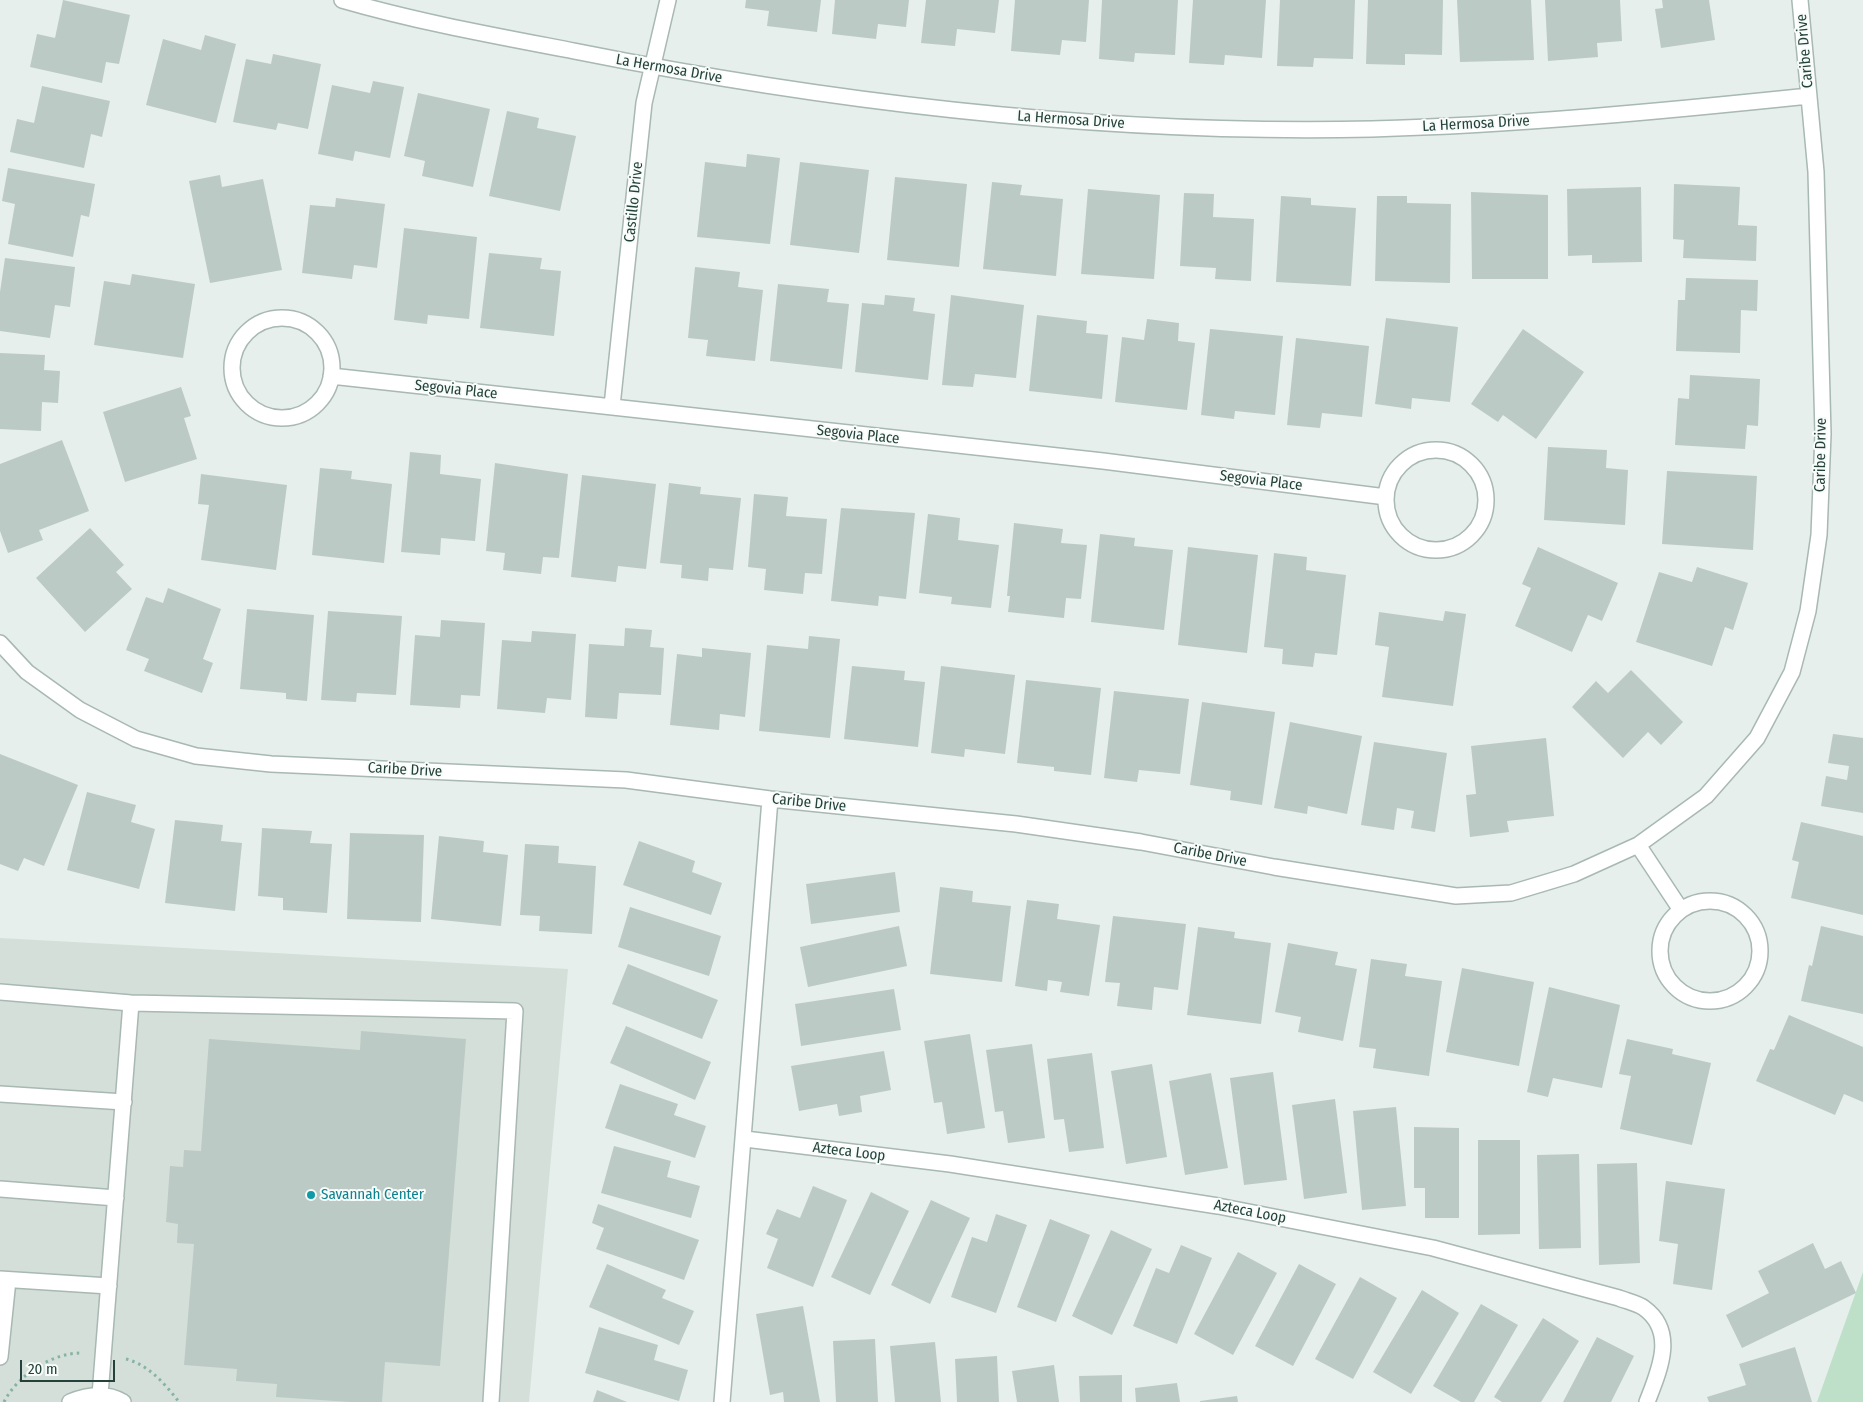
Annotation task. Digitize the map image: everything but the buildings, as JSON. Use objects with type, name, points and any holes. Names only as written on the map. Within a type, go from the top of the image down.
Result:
[{"type":"street","name":"La Hermosa Drive","points":[[342,0],[396,16],[652,67],[769,87],[1034,119],[1242,127],[1370,129],[1561,120],[1809,96]]},
{"type":"street","name":"Castillo Drive","points":[[612,406],[644,104],[668,0]]},
{"type":"street","name":"Caribe Drive","points":[[0,642],[27,672],[80,710],[136,739],[196,756],[271,764],[626,780],[770,798],[1016,824],[1122,839],[1274,867],[1456,896],[1510,893],[1574,874],[1638,845],[1706,796],[1757,738],[1792,672],[1808,611],[1819,536],[1823,434],[1816,172],[1800,0]]},
{"type":"street","points":[[282,317],[298,320],[314,329],[325,342],[331,359],[331,376],[326,391],[317,404],[304,413],[288,417],[273,417],[258,412],[245,402],[236,390],[232,374],[232,359],[238,342],[250,329],[265,320],[282,317]]},
{"type":"street","name":"Segovia Place","points":[[331,376],[1103,461],[1386,497]]},
{"type":"street","points":[[1430,450],[1448,451],[1463,458],[1476,470],[1484,486],[1486,503],[1482,519],[1474,532],[1463,542],[1448,549],[1432,551],[1417,547],[1404,539],[1390,520],[1386,497],[1390,480],[1399,466],[1413,455],[1430,450]]},
{"type":"street","points":[[722,1402],[745,1139],[770,798]]},
{"type":"street","points":[[1638,845],[1681,910]]},
{"type":"street","points":[[1714,901],[1731,905],[1745,916],[1755,930],[1759,947],[1758,964],[1751,980],[1738,992],[1725,999],[1709,1002],[1693,999],[1680,991],[1669,980],[1662,966],[1660,950],[1662,935],[1670,921],[1681,910],[1696,902],[1714,901]]},
{"type":"street","points":[[0,992],[131,1003],[516,1011],[491,1402]]},
{"type":"street","points":[[100,1395],[131,1003]]},
{"type":"street","points":[[0,1094],[124,1102]]},
{"type":"street","name":"Azteca Loop","points":[[745,1139],[950,1164],[1218,1206],[1433,1248],[1618,1298],[1643,1306],[1656,1319],[1664,1338],[1662,1361],[1647,1402]]},
{"type":"street","points":[[0,1189],[116,1198]]},
{"type":"street","points":[[0,1356],[4,1280],[109,1286]]},
{"type":"street","points":[[70,1402],[82,1397],[100,1395],[123,1402]]},
{"type":"shaded area","points":[[0,938],[568,969],[529,1402],[0,1402]]},
{"type":"green space","points":[[1863,1272],[1863,1402],[1817,1402]]},
{"type":"place","name":"Savannah Center","points":[[311,1195]]}]
